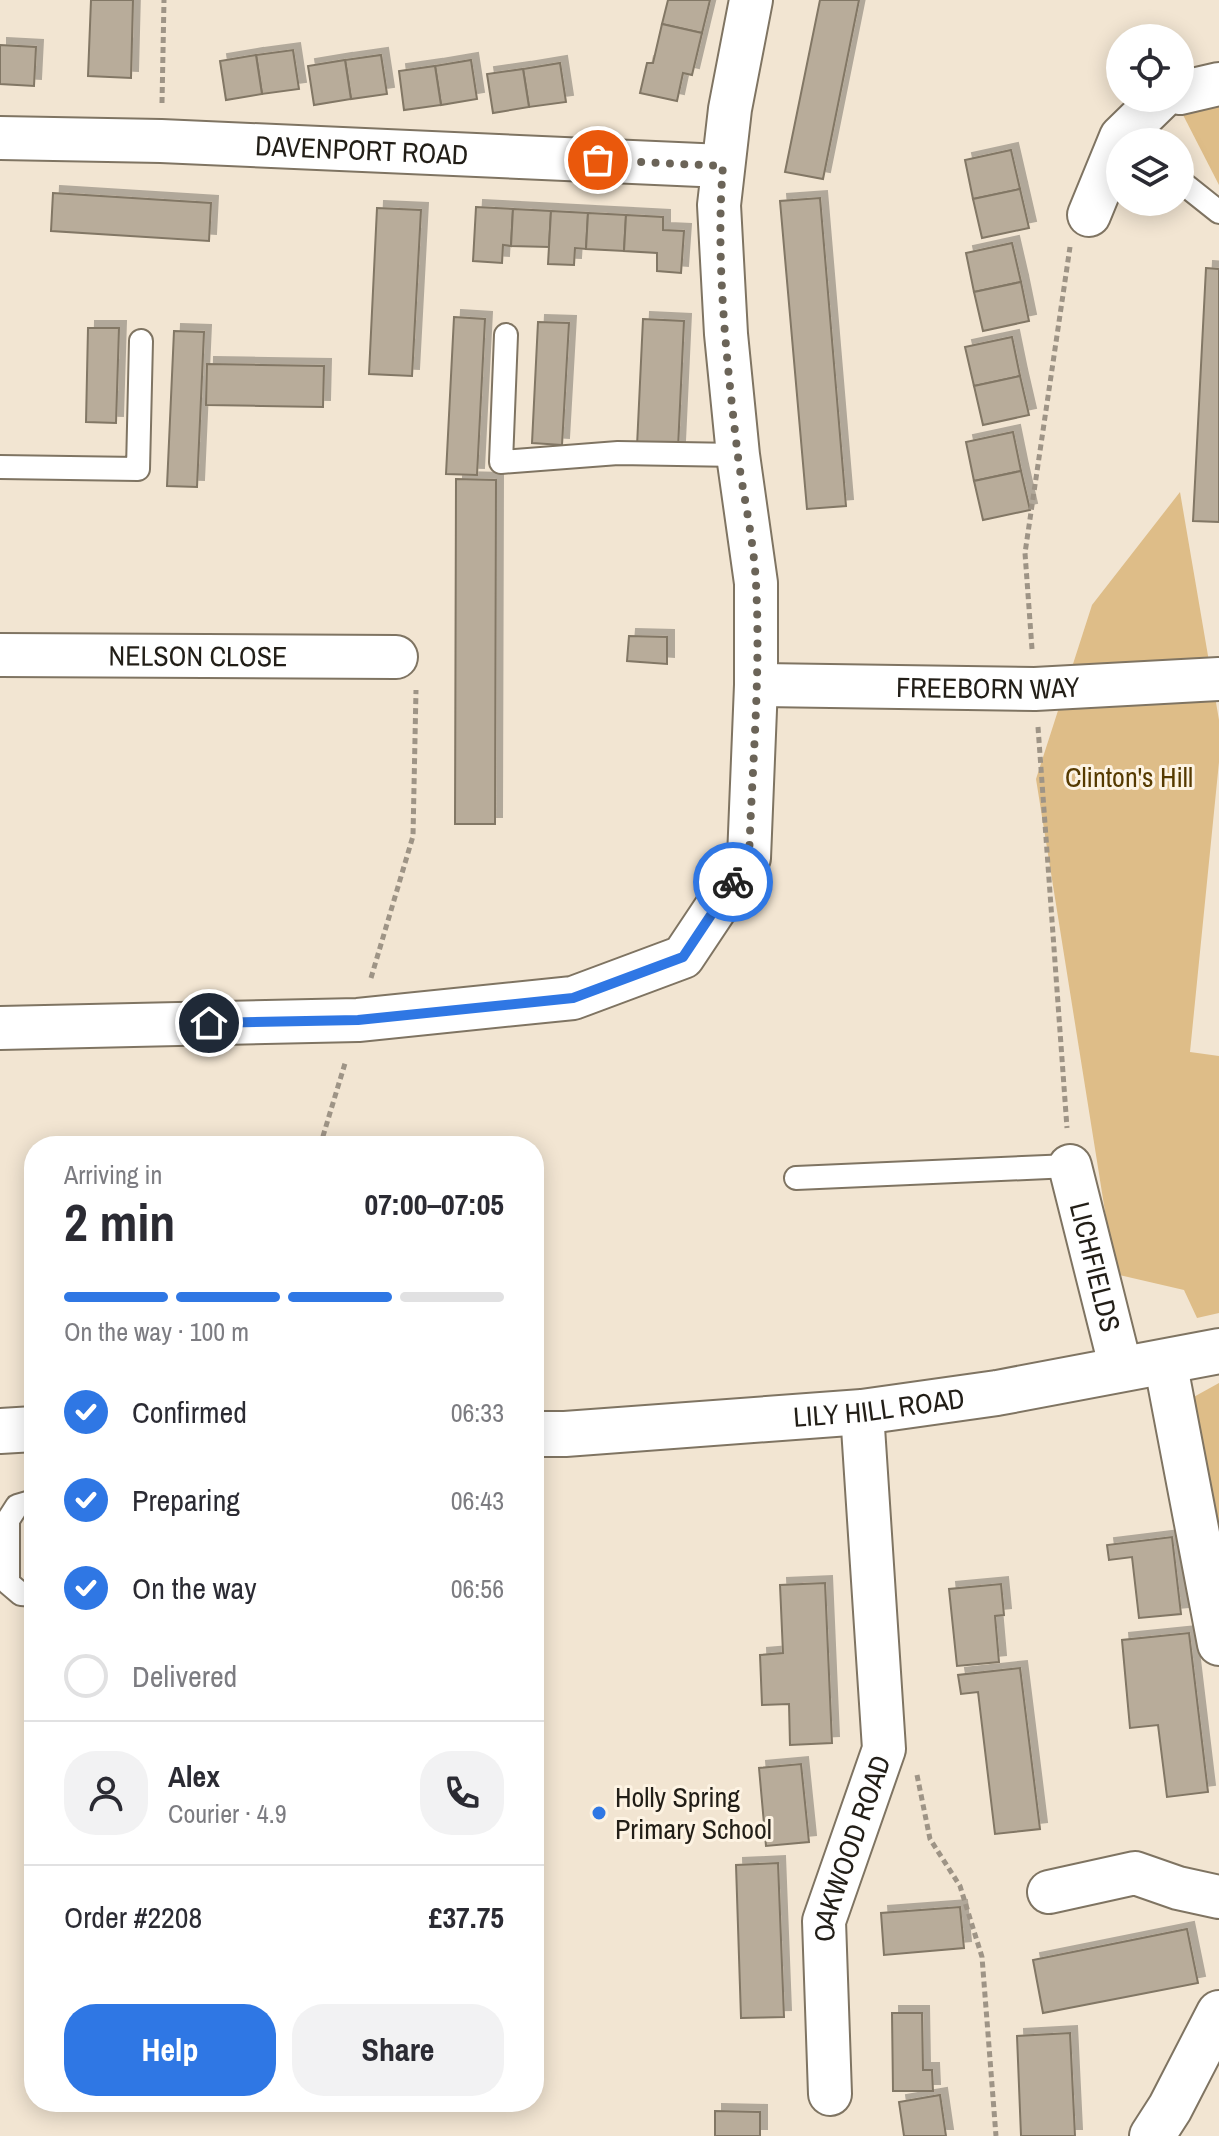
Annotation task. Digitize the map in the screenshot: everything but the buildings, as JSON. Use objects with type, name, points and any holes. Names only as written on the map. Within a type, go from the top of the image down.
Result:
[{"type":"street","points":[[0,1028],[358,1020],[573,998],[683,957],[749,858],[756,685],[756,583],[738,455],[719,205],[730,109],[751,0]]},
{"type":"street","points":[[1194,90],[1219,84]]},
{"type":"street","points":[[1135,128],[1149,112]]},
{"type":"street","name":"DAVENPORT ROAD","points":[[0,138],[161,141],[723,166]]},
{"type":"street","points":[[1089,215],[1106,179]]},
{"type":"street","name":"NELSON CLOSE","points":[[0,655],[396,657]]},
{"type":"street","name":"FREEBORN WAY","points":[[756,685],[1035,689],[1219,679]]},
{"type":"street","name":"LICHFIELDS","points":[[1070,1166],[1121,1369]]},
{"type":"street","name":"LILY HILL ROAD","points":[[544,1434],[862,1412],[997,1393],[1219,1351]]},
{"type":"street","points":[[1165,1361],[1219,1644]]},
{"type":"street","name":"OAKWOOD ROAD","points":[[830,2094],[824,1921],[884,1749],[862,1412]]},
{"type":"street","points":[[0,1431],[24,1430]]},
{"type":"street","points":[[1049,1892],[1135,1873],[1178,1888],[1219,1897]]},
{"type":"street","points":[[1152,2136],[1219,2013]]},
{"type":"lane","points":[[1194,192],[1219,212]]},
{"type":"lane","points":[[506,335],[501,462],[618,453],[738,455]]},
{"type":"lane","points":[[0,467],[138,469],[141,341]]},
{"type":"lane","points":[[796,1178],[1070,1166]]},
{"type":"lane","points":[[24,1504],[17,1506],[8,1520],[8,1583],[24,1594]]},
{"type":"path","points":[[161,141],[164,0]]},
{"type":"path","points":[[1070,1166],[1025,553],[1070,244],[1089,215]]},
{"type":"path","points":[[323,1136],[413,836],[417,679],[396,657]]},
{"type":"path","points":[[883,1728],[911,1740],[930,1839],[960,1886],[982,1957],[996,2136]]},
{"type":"green space","points":[[1219,101],[1219,185],[1194,136],[1194,128],[1190,128],[1182,112],[1194,112],[1194,108]]},
{"type":"green space","name":"Clinton's Hill","points":[[1180,492],[1219,720],[1219,762],[1190,1052],[1219,1056],[1219,1313],[1197,1318],[1184,1290],[1115,1274],[1036,779],[1092,605]]},
{"type":"green space","points":[[1219,1383],[1219,1533],[1190,1399]]},
{"type":"way so far","points":[[598,160],[723,166],[719,205],[726,334],[738,455],[756,583],[756,685],[749,858],[733,882]]},
{"type":"place","name":"Holly Spring Primary School","points":[[599,1813]]},
{"type":"route","points":[[209,1023],[358,1020],[573,998],[683,957],[733,882]]}]
